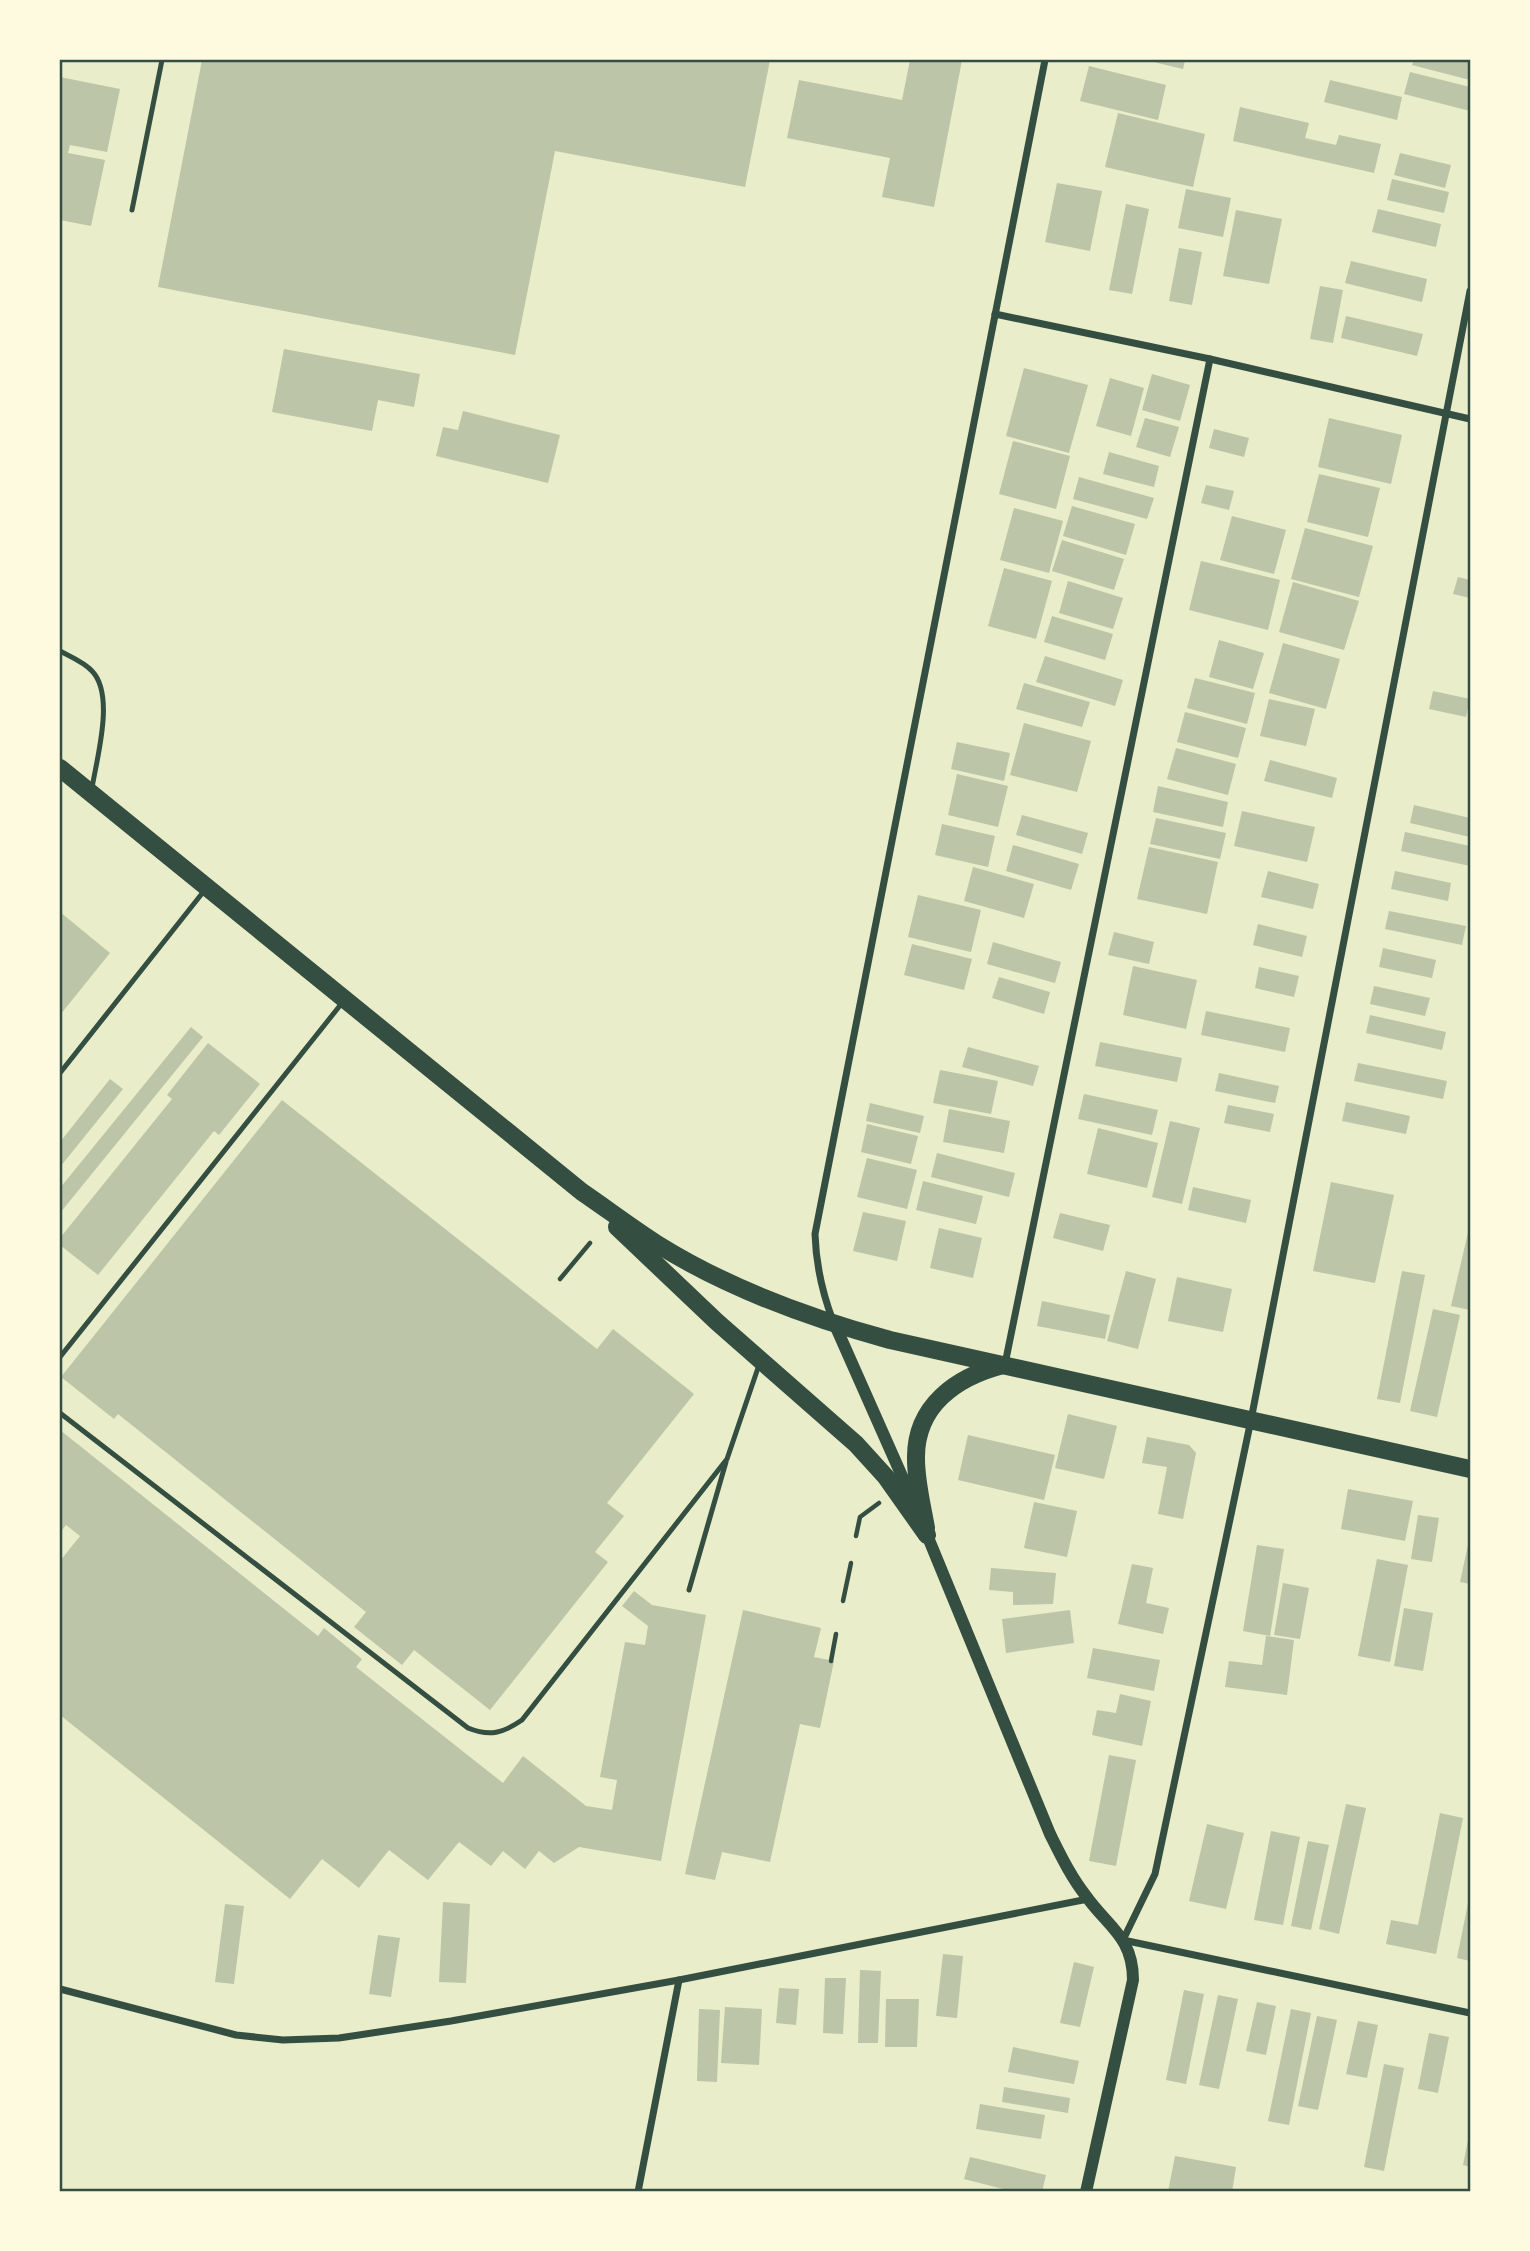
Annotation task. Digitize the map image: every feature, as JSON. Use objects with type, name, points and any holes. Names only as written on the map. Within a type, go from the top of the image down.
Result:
[{"type":"main road","points":[[60,768],[582,1192],[657,1244],[704,1271],[778,1305],[835,1325],[1471,1469]]},
{"type":"main road","points":[[582,1192],[707,1313],[872,1460],[928,1535]]},
{"type":"main road","points":[[928,1535],[916,1459],[918,1435],[923,1422],[941,1396],[956,1383],[972,1374],[1005,1365]]},
{"type":"street","points":[[1045,60],[815,1234],[820,1281],[835,1325],[928,1535],[1044,1822],[1070,1873],[1088,1899],[1113,1925],[1131,1956],[1133,1980],[1086,2192]]},
{"type":"street","points":[[1123,1940],[1155,1874],[1251,1420],[1471,291]]},
{"type":"street","points":[[995,314],[1210,359],[1471,419]]},
{"type":"street","points":[[1005,1365],[1210,359]]},
{"type":"street","points":[[60,1989],[236,2035],[283,2040],[339,2038],[679,1980],[1088,1899]]},
{"type":"street","points":[[1123,1940],[1471,2013]]},
{"type":"street","points":[[638,2192],[679,1980]]},
{"type":"lane","points":[[132,210],[162,60]]},
{"type":"lane","points":[[60,650],[92,670],[102,686],[103,723],[91,794]]},
{"type":"lane","points":[[60,1073],[206,888]]},
{"type":"lane","points":[[60,1357],[344,1001]]},
{"type":"lane","points":[[689,1590],[727,1459],[760,1360]]},
{"type":"lane","points":[[60,1413],[468,1728],[494,1734],[508,1730],[522,1720],[727,1459]]},
{"type":"path","points":[[560,1279],[590,1243]]},
{"type":"path","points":[[856,1536],[860,1517],[879,1502]]},
{"type":"path","points":[[843,1601],[851,1563]]},
{"type":"path","points":[[831,1661],[836,1634]]},
{"type":"building","points":[[202,60],[770,60],[745,187],[555,151],[515,355],[158,287]]},
{"type":"building","points":[[910,60],[962,60],[934,207],[882,197],[890,158],[787,138],[799,80],[902,100]]},
{"type":"building","points":[[1145,60],[1185,60],[1183,69]]},
{"type":"building","points":[[1414,60],[1470,60],[1470,80],[1412,65]]},
{"type":"building","points":[[1089,66],[1166,85],[1158,120],[1080,101]]},
{"type":"building","points":[[1410,72],[1470,87],[1470,111],[1404,94]]},
{"type":"building","points":[[60,77],[120,89],[107,152],[70,145],[68,153],[105,160],[91,226],[60,220]]},
{"type":"building","points":[[1330,80],[1402,97],[1397,120],[1324,102]]},
{"type":"building","points":[[1240,107],[1309,123],[1305,138],[1336,145],[1339,135],[1381,144],[1374,173],[1233,141]]},
{"type":"building","points":[[1118,113],[1205,134],[1193,187],[1105,167]]},
{"type":"building","points":[[1400,153],[1451,165],[1445,188],[1394,175]]},
{"type":"building","points":[[1392,179],[1449,192],[1444,213],[1387,200]]},
{"type":"building","points":[[1057,183],[1102,191],[1090,251],[1045,242]]},
{"type":"building","points":[[1186,189],[1231,198],[1223,237],[1178,228]]},
{"type":"building","points":[[1126,204],[1149,209],[1132,294],[1109,290]]},
{"type":"building","points":[[1378,209],[1441,224],[1436,247],[1372,232]]},
{"type":"building","points":[[1236,210],[1282,219],[1269,284],[1223,276]]},
{"type":"building","points":[[1179,248],[1202,252],[1192,305],[1169,301]]},
{"type":"building","points":[[1351,261],[1427,279],[1422,302],[1345,283]]},
{"type":"building","points":[[1320,286],[1343,290],[1333,343],[1310,339]]},
{"type":"building","points":[[1346,316],[1423,334],[1417,356],[1341,338]]},
{"type":"building","points":[[284,349],[420,374],[414,407],[378,400],[372,431],[272,412]]},
{"type":"building","points":[[1024,368],[1088,385],[1069,453],[1006,436]]},
{"type":"building","points":[[1152,374],[1190,385],[1180,421],[1142,410]]},
{"type":"building","points":[[1110,378],[1144,388],[1131,436],[1096,426]]},
{"type":"building","points":[[463,411],[560,435],[548,483],[436,456],[443,427],[458,430]]},
{"type":"building","points":[[1145,418],[1179,427],[1170,457],[1136,447]]},
{"type":"building","points":[[1329,418],[1402,435],[1391,484],[1318,467]]},
{"type":"building","points":[[1214,429],[1249,438],[1244,457],[1209,448]]},
{"type":"building","points":[[1013,441],[1070,456],[1056,509],[999,494]]},
{"type":"building","points":[[1109,452],[1159,466],[1154,487],[1103,474]]},
{"type":"building","points":[[1319,474],[1380,488],[1368,537],[1307,522]]},
{"type":"building","points":[[1079,477],[1154,498],[1147,519],[1073,499]]},
{"type":"building","points":[[1206,485],[1234,491],[1229,510],[1201,503]]},
{"type":"building","points":[[1072,506],[1135,524],[1126,555],[1063,536]]},
{"type":"building","points":[[1014,508],[1063,521],[1049,573],[1000,560]]},
{"type":"building","points":[[1232,516],[1286,530],[1274,574],[1220,560]]},
{"type":"building","points":[[1305,528],[1373,546],[1359,597],[1291,579]]},
{"type":"building","points":[[1062,540],[1124,559],[1114,590],[1052,571]]},
{"type":"building","points":[[1201,561],[1280,580],[1268,630],[1189,610]]},
{"type":"building","points":[[1004,568],[1052,581],[1036,639],[988,626]]},
{"type":"building","points":[[1458,577],[1470,580],[1470,598],[1453,594]]},
{"type":"building","points":[[1068,581],[1123,598],[1113,629],[1059,613]]},
{"type":"building","points":[[1293,582],[1359,601],[1344,650],[1279,632]]},
{"type":"building","points":[[1052,616],[1113,634],[1105,660],[1044,642]]},
{"type":"building","points":[[1219,640],[1264,653],[1253,689],[1209,677]]},
{"type":"building","points":[[1283,643],[1340,659],[1326,709],[1269,693]]},
{"type":"building","points":[[1045,656],[1123,680],[1115,706],[1036,682]]},
{"type":"building","points":[[1195,678],[1255,693],[1247,724],[1187,708]]},
{"type":"building","points":[[1024,683],[1090,702],[1082,727],[1016,709]]},
{"type":"building","points":[[1433,691],[1470,699],[1466,717],[1429,709]]},
{"type":"building","points":[[1269,699],[1315,709],[1306,746],[1260,736]]},
{"type":"building","points":[[1185,712],[1246,728],[1238,758],[1177,742]]},
{"type":"building","points":[[1024,723],[1091,741],[1077,792],[1010,775]]},
{"type":"building","points":[[957,742],[1010,753],[1004,781],[951,769]]},
{"type":"building","points":[[1176,748],[1236,764],[1228,795],[1167,779]]},
{"type":"building","points":[[1270,760],[1337,778],[1332,798],[1264,781]]},
{"type":"building","points":[[957,774],[1008,786],[998,827],[948,815]]},
{"type":"building","points":[[1158,786],[1228,802],[1223,827],[1153,812]]},
{"type":"building","points":[[1414,805],[1470,818],[1470,837],[1410,823]]},
{"type":"building","points":[[1242,811],[1315,827],[1307,862],[1234,846]]},
{"type":"building","points":[[1022,815],[1088,833],[1082,854],[1016,835]]},
{"type":"building","points":[[1156,818],[1226,833],[1220,859],[1150,844]]},
{"type":"building","points":[[942,824],[995,836],[988,867],[935,855]]},
{"type":"building","points":[[1405,832],[1470,846],[1470,866],[1401,851]]},
{"type":"building","points":[[1013,845],[1079,864],[1071,890],[1006,871]]},
{"type":"building","points":[[1149,847],[1218,862],[1207,914],[1137,899]]},
{"type":"building","points":[[973,867],[1034,884],[1024,918],[964,901]]},
{"type":"building","points":[[1268,871],[1319,884],[1313,909],[1261,897]]},
{"type":"building","points":[[1395,871],[1451,883],[1448,901],[1391,889]]},
{"type":"building","points":[[918,895],[981,910],[971,952],[908,937]]},
{"type":"building","points":[[1389,911],[1466,926],[1462,945],[1385,929]]},
{"type":"building","points":[[60,912],[110,953],[60,1015]]},
{"type":"building","points":[[1258,924],[1307,936],[1302,957],[1253,945]]},
{"type":"building","points":[[1114,932],[1154,942],[1149,964],[1108,955]]},
{"type":"building","points":[[993,942],[1061,962],[1055,983],[987,964]]},
{"type":"building","points":[[912,944],[972,959],[964,990],[904,975]]},
{"type":"building","points":[[1383,948],[1436,960],[1432,978],[1379,967]]},
{"type":"building","points":[[1133,966],[1197,980],[1186,1029],[1123,1015]]},
{"type":"building","points":[[1259,967],[1299,976],[1294,997],[1255,988]]},
{"type":"building","points":[[999,977],[1050,992],[1044,1014],[992,998]]},
{"type":"building","points":[[1374,986],[1430,998],[1425,1016],[1370,1004]]},
{"type":"building","points":[[1206,1011],[1290,1028],[1285,1052],[1201,1035]]},
{"type":"building","points":[[1370,1015],[1446,1032],[1442,1050],[1366,1033]]},
{"type":"building","points":[[191,1027],[203,1037],[60,1213],[60,1188]]},
{"type":"building","points":[[1100,1042],[1182,1058],[1177,1082],[1095,1066]]},
{"type":"building","points":[[208,1043],[260,1084],[219,1135],[214,1131],[98,1275],[60,1245],[60,1238],[172,1099],[167,1095]]},
{"type":"building","points":[[968,1047],[1039,1066],[1033,1086],[962,1067]]},
{"type":"building","points":[[1358,1063],[1447,1081],[1443,1099],[1354,1081]]},
{"type":"building","points":[[940,1070],[998,1081],[991,1114],[933,1103]]},
{"type":"building","points":[[1219,1073],[1279,1086],[1275,1103],[1215,1091]]},
{"type":"building","points":[[110,1079],[123,1089],[60,1167],[60,1142]]},
{"type":"building","points":[[1084,1094],[1158,1110],[1152,1135],[1078,1119]]},
{"type":"building","points":[[282,1100],[597,1349],[613,1329],[694,1394],[607,1503],[624,1516],[595,1552],[608,1562],[490,1710],[414,1650],[402,1665],[354,1627],[366,1612],[118,1414],[114,1419],[61,1377]]},
{"type":"building","points":[[1346,1102],[1410,1116],[1406,1134],[1342,1121]]},
{"type":"building","points":[[870,1103],[924,1116],[920,1133],[866,1121]]},
{"type":"building","points":[[1228,1105],[1274,1114],[1270,1132],[1224,1123]]},
{"type":"building","points":[[949,1109],[1010,1121],[1004,1153],[943,1142]]},
{"type":"building","points":[[1170,1121],[1200,1128],[1182,1204],[1152,1197]]},
{"type":"building","points":[[867,1124],[918,1136],[911,1164],[861,1152]]},
{"type":"building","points":[[1098,1128],[1158,1143],[1147,1188],[1087,1174]]},
{"type":"building","points":[[937,1153],[1015,1173],[1009,1197],[931,1177]]},
{"type":"building","points":[[867,1158],[917,1170],[907,1209],[857,1197]]},
{"type":"building","points":[[923,1181],[983,1196],[976,1224],[916,1210]]},
{"type":"building","points":[[1331,1182],[1394,1195],[1375,1283],[1313,1271]]},
{"type":"building","points":[[1193,1187],[1251,1200],[1246,1223],[1188,1210]]},
{"type":"building","points":[[863,1212],[906,1221],[897,1261],[853,1251]]},
{"type":"building","points":[[1060,1213],[1110,1225],[1103,1251],[1053,1238]]},
{"type":"building","points":[[939,1228],[982,1238],[973,1278],[930,1268]]},
{"type":"building","points":[[1470,1228],[1470,1310],[1451,1306]]},
{"type":"building","points":[[1126,1271],[1156,1279],[1138,1349],[1107,1341]]},
{"type":"building","points":[[1402,1271],[1425,1275],[1400,1403],[1377,1399]]},
{"type":"building","points":[[1177,1277],[1232,1289],[1223,1332],[1168,1321]]},
{"type":"building","points":[[1042,1301],[1110,1315],[1105,1339],[1037,1326]]},
{"type":"building","points":[[1433,1309],[1460,1315],[1437,1417],[1410,1411]]},
{"type":"building","points":[[1068,1414],[1117,1426],[1104,1479],[1055,1468]]},
{"type":"building","points":[[60,1430],[318,1636],[324,1628],[362,1659],[356,1667],[503,1783],[523,1756],[586,1806],[612,1810],[617,1780],[600,1777],[625,1642],[645,1645],[648,1626],[622,1606],[634,1591],[652,1605],[706,1615],[661,1861],[579,1847],[554,1863],[539,1851],[525,1869],[503,1851],[491,1866],[459,1842],[428,1880],[389,1850],[359,1888],[322,1859],[290,1899],[60,1715],[60,1561],[80,1536],[66,1525],[60,1533]]},
{"type":"building","points":[[968,1435],[1055,1455],[1044,1500],[958,1480]]},
{"type":"building","points":[[1147,1437],[1189,1445],[1196,1453],[1183,1519],[1158,1514],[1167,1467],[1142,1463]]},
{"type":"building","points":[[1348,1489],[1413,1501],[1405,1541],[1341,1529]]},
{"type":"building","points":[[1034,1502],[1077,1511],[1067,1557],[1024,1548]]},
{"type":"building","points":[[1418,1515],[1439,1518],[1432,1562],[1411,1559]]},
{"type":"building","points":[[1470,1541],[1470,1584],[1460,1582]]},
{"type":"building","points":[[1257,1545],[1284,1549],[1270,1636],[1243,1631]]},
{"type":"building","points":[[1377,1559],[1408,1565],[1390,1662],[1358,1656]]},
{"type":"building","points":[[1132,1564],[1153,1568],[1146,1603],[1169,1608],[1163,1634],[1118,1624]]},
{"type":"building","points":[[991,1568],[1056,1573],[1053,1604],[1013,1605],[1013,1592],[989,1590]]},
{"type":"building","points":[[1283,1583],[1309,1588],[1300,1639],[1274,1635]]},
{"type":"building","points":[[1404,1608],[1433,1613],[1423,1671],[1394,1666]]},
{"type":"building","points":[[743,1610],[821,1628],[814,1657],[834,1661],[820,1728],[800,1724],[770,1862],[722,1852],[715,1880],[685,1874]]},
{"type":"building","points":[[1070,1610],[1074,1643],[1006,1653],[1002,1619]]},
{"type":"building","points":[[1266,1636],[1294,1640],[1287,1695],[1225,1687],[1229,1661],[1262,1665]]},
{"type":"building","points":[[1093,1648],[1160,1660],[1154,1691],[1087,1678]]},
{"type":"building","points":[[1120,1694],[1151,1701],[1142,1746],[1092,1735],[1097,1710],[1116,1713]]},
{"type":"building","points":[[1109,1755],[1136,1760],[1116,1866],[1089,1861]]},
{"type":"building","points":[[1346,1804],[1366,1808],[1339,1934],[1319,1929]]},
{"type":"building","points":[[1440,1813],[1463,1818],[1436,1954],[1386,1944],[1391,1920],[1418,1925]]},
{"type":"building","points":[[1207,1824],[1244,1833],[1226,1909],[1189,1901]]},
{"type":"building","points":[[1271,1831],[1300,1837],[1283,1925],[1254,1920]]},
{"type":"building","points":[[1308,1841],[1329,1845],[1311,1930],[1291,1926]]},
{"type":"building","points":[[1470,1899],[1470,1961],[1457,1958]]},
{"type":"building","points":[[443,1902],[470,1904],[466,1983],[439,1982]]},
{"type":"building","points":[[225,1904],[244,1906],[234,1984],[215,1982]]},
{"type":"building","points":[[378,1935],[400,1938],[391,1997],[369,1994]]},
{"type":"building","points":[[943,1954],[963,1956],[957,2018],[936,2016]]},
{"type":"building","points":[[1074,1962],[1094,1967],[1080,2027],[1060,2023]]},
{"type":"building","points":[[860,1970],[881,1971],[878,2043],[858,2043]]},
{"type":"building","points":[[825,1978],[846,1978],[843,2034],[823,2033]]},
{"type":"building","points":[[779,1988],[799,1989],[796,2025],[776,2023]]},
{"type":"building","points":[[1184,1990],[1204,1994],[1186,2084],[1166,2080]]},
{"type":"building","points":[[1218,1995],[1238,1999],[1219,2089],[1199,2085]]},
{"type":"building","points":[[886,1999],[919,1999],[917,2047],[885,2047]]},
{"type":"building","points":[[1257,2002],[1276,2006],[1266,2055],[1246,2051]]},
{"type":"building","points":[[725,2007],[762,2009],[759,2065],[721,2063]]},
{"type":"building","points":[[699,2009],[720,2010],[717,2082],[697,2081]]},
{"type":"building","points":[[1291,2009],[1311,2013],[1289,2125],[1268,2121]]},
{"type":"building","points":[[1317,2016],[1337,2020],[1318,2110],[1298,2106]]},
{"type":"building","points":[[1358,2021],[1378,2025],[1367,2078],[1346,2074]]},
{"type":"building","points":[[1429,2033],[1449,2037],[1438,2093],[1418,2089]]},
{"type":"building","points":[[1013,2047],[1079,2061],[1074,2084],[1008,2072]]},
{"type":"building","points":[[1384,2064],[1404,2068],[1384,2171],[1364,2167]]},
{"type":"building","points":[[1004,2087],[1070,2098],[1068,2113],[1002,2102]]},
{"type":"building","points":[[980,2104],[1045,2115],[1041,2139],[976,2129]]},
{"type":"building","points":[[1470,2136],[1470,2167],[1463,2165]]},
{"type":"building","points":[[1175,2156],[1236,2167],[1232,2192],[1168,2192]]},
{"type":"building","points":[[970,2157],[1046,2175],[1042,2192],[1015,2192],[964,2179]]}]
